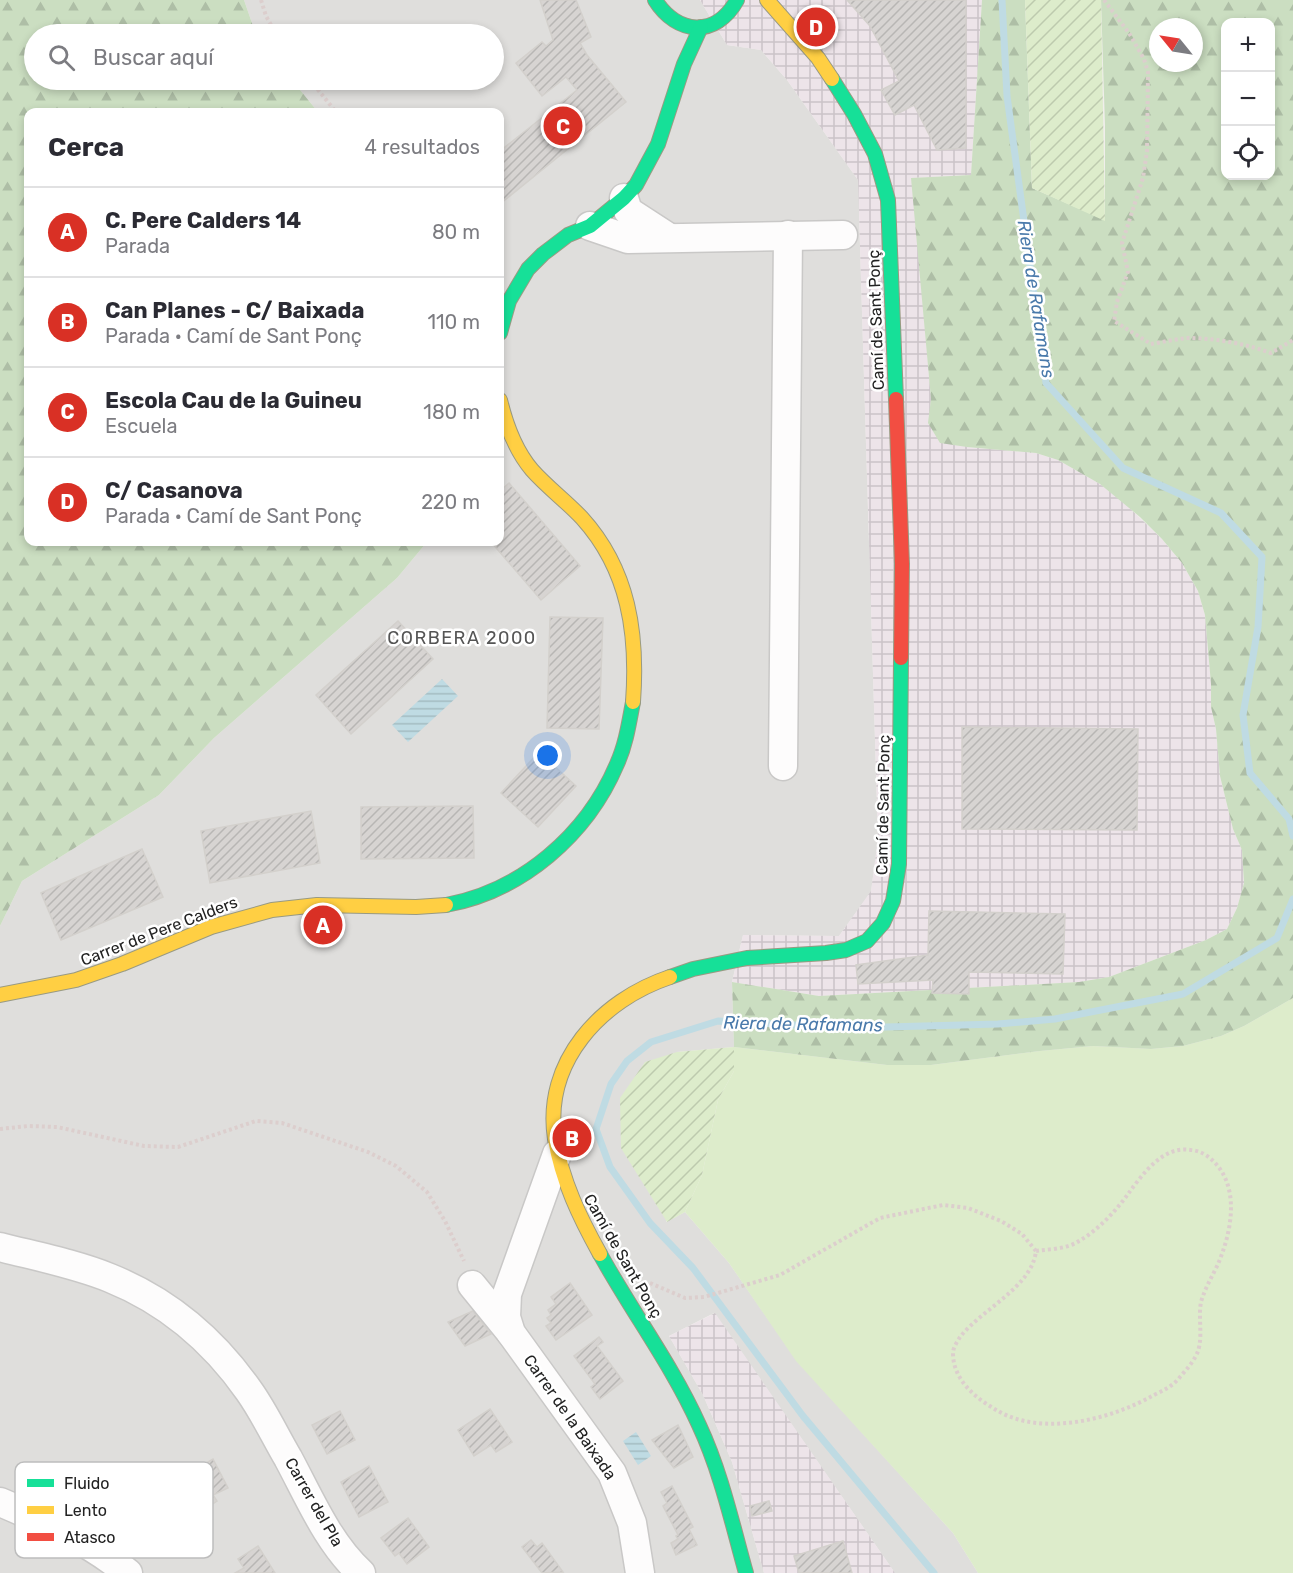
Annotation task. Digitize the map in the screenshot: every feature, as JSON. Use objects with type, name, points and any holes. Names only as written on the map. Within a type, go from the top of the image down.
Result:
[{"type":"street","points":[[659,6],[674,21],[686,26],[701,27],[715,23],[732,8],[753,12],[772,7]]},
{"type":"street","points":[[659,6],[664,31]]},
{"type":"street","name":"Camí de Sant Ponç","points":[[746,1573],[712,1455],[698,1422],[662,1357],[585,1231],[571,1201],[557,1154],[554,1103],[564,1066],[585,1032],[609,1008],[636,991],[698,968],[752,957],[827,952],[857,947],[874,934],[882,924],[896,896],[900,864],[902,564],[888,200],[875,154],[854,114],[818,58],[801,36],[772,7]]},
{"type":"street","points":[[504,319],[509,302],[528,269],[568,235],[590,226],[636,185],[658,144],[670,102],[701,27]]},
{"type":"street","points":[[667,70],[670,102]]},
{"type":"street","points":[[624,198],[628,211],[668,237]]},
{"type":"street","points":[[590,226],[628,239],[843,235]]},
{"type":"street","points":[[783,766],[788,235]]},
{"type":"street","name":"Carrer de Pere Calders","points":[[0,995],[36,990],[77,980],[147,954],[192,933],[260,912],[312,905],[439,906],[487,894],[541,864],[558,850],[579,827],[605,792],[615,772],[630,729],[636,687],[631,615],[605,552],[586,523],[531,469],[513,441],[504,415]]},
{"type":"street","name":"Carrer de la Baixada","points":[[511,1333],[506,1317],[507,1294],[557,1154]]},
{"type":"street","name":"Carrer del Pla","points":[[0,1247],[107,1276],[149,1296],[174,1313],[207,1341],[249,1392],[332,1536],[362,1573]]},
{"type":"street","name":"Carrer de la Baixada","points":[[472,1285],[511,1333],[612,1473],[632,1523],[640,1573]]},
{"type":"street","points":[[0,1502],[15,1509]]},
{"type":"street","points":[[108,1558],[128,1573]]},
{"type":"path","points":[[261,0],[270,24]]},
{"type":"path","points":[[1104,0],[1129,33],[1144,59],[1148,72],[1147,151],[1143,178],[1122,243],[1128,272],[1117,302],[1114,321],[1151,344],[1188,338],[1223,341],[1271,353],[1293,340]]},
{"type":"path","points":[[318,90],[333,108]]},
{"type":"path","points":[[0,1129],[28,1126],[57,1127],[144,1146],[178,1147],[256,1121],[282,1123],[368,1152],[396,1166],[427,1192],[460,1250],[472,1285]]},
{"type":"path","points":[[643,1280],[684,1298],[704,1296],[780,1275],[880,1218],[943,1205],[968,1208],[1001,1221],[1022,1234],[1036,1251],[1034,1263],[1027,1275],[1008,1294],[974,1321],[956,1342],[952,1353],[957,1373],[982,1402],[1003,1414],[1046,1423],[1095,1419],[1169,1388],[1178,1380],[1198,1352],[1202,1300],[1225,1241],[1231,1202],[1224,1174],[1215,1161],[1199,1151],[1188,1149],[1170,1152],[1158,1159],[1135,1183],[1110,1216],[1086,1237],[1071,1246],[1036,1251]]},
{"type":"shaded area","points":[[244,0],[700,0],[727,45],[761,50],[787,80],[858,180],[878,839],[871,892],[839,936],[743,935],[732,982],[734,1047],[677,1052],[666,1222],[685,1212],[729,1263],[797,1361],[953,1533],[978,1573],[895,1573],[714,1313],[669,1336],[703,1395],[732,1462],[764,1573],[0,1573],[0,926],[22,881],[159,795],[214,738],[397,578],[424,546],[504,546],[504,108],[315,108],[300,90],[504,90],[504,24],[252,24]]},
{"type":"shaded area","points":[[700,0],[982,0],[971,175],[912,178],[931,399],[929,423],[967,447],[1036,453],[1058,460],[1100,484],[1119,498],[1162,539],[1182,563],[1198,591],[1205,615],[1211,707],[1216,729],[1220,776],[1233,829],[1242,850],[1244,883],[1237,908],[1227,929],[1206,940],[1109,977],[1079,982],[819,996],[732,982],[743,935],[839,936],[871,891],[878,839],[858,180],[787,80],[761,50],[727,45]]},
{"type":"shaded area","points":[[715,1313],[895,1573],[764,1573],[732,1462],[703,1395],[669,1336]]},
{"type":"green space","points":[[0,0],[244,0],[252,24],[24,24],[24,90],[300,90],[315,108],[24,108],[24,546],[424,546],[397,578],[214,738],[159,795],[22,881],[0,926]]},
{"type":"green space","points":[[982,0],[1025,0],[1032,188],[1105,220],[1101,0],[1293,0],[1293,998],[1244,1026],[1221,1036],[1183,1046],[1151,1049],[1093,1046],[931,1065],[887,1065],[734,1047],[732,982],[819,996],[1079,982],[1109,977],[1206,940],[1227,929],[1237,908],[1244,883],[1242,850],[1233,829],[1220,776],[1216,729],[1211,707],[1205,615],[1198,591],[1182,563],[1140,517],[1100,484],[1058,460],[1036,453],[940,443],[928,423],[931,399],[911,178],[971,175]]},
{"type":"green space","points":[[1025,0],[1101,0],[1105,221],[1032,188]]},
{"type":"green space","points":[[1293,998],[1293,1573],[978,1573],[953,1533],[796,1361],[729,1263],[685,1212],[702,1175],[718,1100],[734,1071],[734,1047],[887,1065],[931,1065],[1093,1046],[1151,1049],[1183,1046],[1221,1036],[1244,1026]]},
{"type":"green space","points":[[734,1047],[734,1071],[718,1100],[702,1175],[685,1212],[667,1222],[621,1148],[620,1098],[645,1062],[677,1052]]},
{"type":"water","points":[[442,679],[458,696],[408,742],[392,725]]},
{"type":"water","points":[[636,1432],[651,1456],[638,1465],[623,1441]]},
{"type":"building","points":[[540,0],[576,0],[591,37],[580,43],[587,55],[626,102],[504,201],[504,148],[577,90],[566,77],[542,96],[516,63],[542,42],[546,46],[553,40]]},
{"type":"building","points":[[847,0],[966,0],[966,148],[937,150],[914,105],[895,115],[881,90],[899,81],[870,26]]},
{"type":"building","points":[[509,483],[580,566],[541,600],[494,546],[504,546],[504,487]]},
{"type":"building","points":[[550,617],[603,618],[599,729],[547,728]]},
{"type":"building","points":[[398,621],[433,659],[351,734],[316,695]]},
{"type":"building","points":[[962,727],[1138,729],[1137,830],[962,829]]},
{"type":"building","points":[[539,752],[576,786],[538,827],[501,793]]},
{"type":"building","points":[[473,806],[474,858],[361,859],[361,807]]},
{"type":"building","points":[[311,811],[320,863],[210,883],[201,831]]},
{"type":"building","points":[[142,849],[163,897],[61,940],[41,893]]},
{"type":"building","points":[[929,911],[1065,914],[1063,974],[969,972],[969,994],[932,993],[933,980],[858,984],[856,965],[928,955]]},
{"type":"building","points":[[570,1283],[592,1315],[556,1340],[546,1326],[551,1323],[547,1318],[551,1315],[548,1310],[556,1304],[551,1297]]},
{"type":"building","points":[[473,1311],[491,1334],[465,1346],[448,1322]]},
{"type":"building","points":[[599,1337],[603,1342],[597,1346],[623,1381],[600,1399],[591,1387],[595,1384],[574,1356]]},
{"type":"building","points":[[490,1409],[512,1442],[496,1452],[491,1445],[474,1456],[458,1430]]},
{"type":"building","points":[[340,1411],[355,1440],[327,1454],[312,1425]]},
{"type":"building","points":[[678,1425],[693,1457],[674,1468],[652,1440]]},
{"type":"building","points":[[213,1459],[228,1488],[213,1495],[213,1462],[208,1462]]},
{"type":"building","points":[[369,1466],[388,1502],[359,1517],[341,1482]]},
{"type":"building","points":[[672,1486],[693,1527],[689,1529],[697,1545],[676,1555],[671,1543],[678,1539],[676,1536],[678,1535],[663,1506],[667,1503],[661,1492]]},
{"type":"building","points":[[769,1501],[772,1511],[752,1516],[750,1506]]},
{"type":"building","points":[[408,1518],[429,1547],[407,1564],[399,1553],[395,1556],[381,1538]]},
{"type":"building","points":[[531,1540],[537,1547],[542,1543],[563,1572],[542,1573],[522,1547]]},
{"type":"building","points":[[843,1541],[852,1573],[799,1573],[794,1556]]},
{"type":"building","points":[[258,1546],[275,1573],[235,1573],[244,1568],[238,1559]]},
{"type":"waterway","name":"Riera de Rafamans","points":[[1002,0],[1007,96],[1046,383],[1123,468],[1221,513],[1262,557],[1258,627],[1243,715],[1250,773],[1289,819],[1293,836]]},
{"type":"waterway","name":"Riera de Rafamans","points":[[934,1573],[803,1416],[693,1268],[650,1223],[610,1167],[596,1129],[611,1084],[627,1061],[651,1042],[718,1021],[849,1028],[998,1024],[1055,1019],[1183,994],[1277,938],[1293,899]]},
{"type":"traffic: fast","points":[[655,0],[674,20],[696,27],[708,26],[718,21],[737,0]]},
{"type":"traffic: fast","points":[[504,319],[509,301],[528,269],[568,235],[590,226],[636,185],[658,144],[684,64],[701,27]]},
{"type":"traffic: fast","points":[[832,79],[875,154],[888,200],[896,399]]},
{"type":"traffic: fast","points":[[670,977],[693,969],[747,958],[846,950],[867,941],[883,923],[893,901],[899,864],[901,658]]},
{"type":"traffic: fast","points":[[446,905],[474,898],[501,887],[526,873],[570,836],[604,790],[617,764],[625,741],[633,702]]},
{"type":"traffic: fast","points":[[600,1254],[677,1381],[699,1425],[720,1479],[746,1573]]},
{"type":"traffic: slow","points":[[767,0],[818,58],[832,79]]},
{"type":"traffic: slow","points":[[504,415],[512,437],[526,462],[582,518],[598,538],[620,581],[627,604],[634,652],[633,702]]},
{"type":"traffic: slow","points":[[0,995],[76,980],[122,964],[211,927],[272,910],[317,905],[416,907],[446,905]]},
{"type":"traffic: slow","points":[[600,1254],[573,1199],[558,1155],[554,1111],[558,1084],[568,1060],[582,1038],[600,1018],[621,1001],[645,987],[670,977]]},
{"type":"traffic: jam","points":[[896,399],[902,564],[901,658]]},
{"type":"place","name":"C/ Casanova","points":[[816,27]]},
{"type":"place","name":"Escola Cau de la Guineu","points":[[563,126]]},
{"type":"place","name":"C. Pere Calders 14","points":[[323,925]]},
{"type":"place","name":"Can Planes - C/ Baixada","points":[[572,1138]]},
{"type":"district","name":"CORBERA 2000","points":[[462,638]]}]
